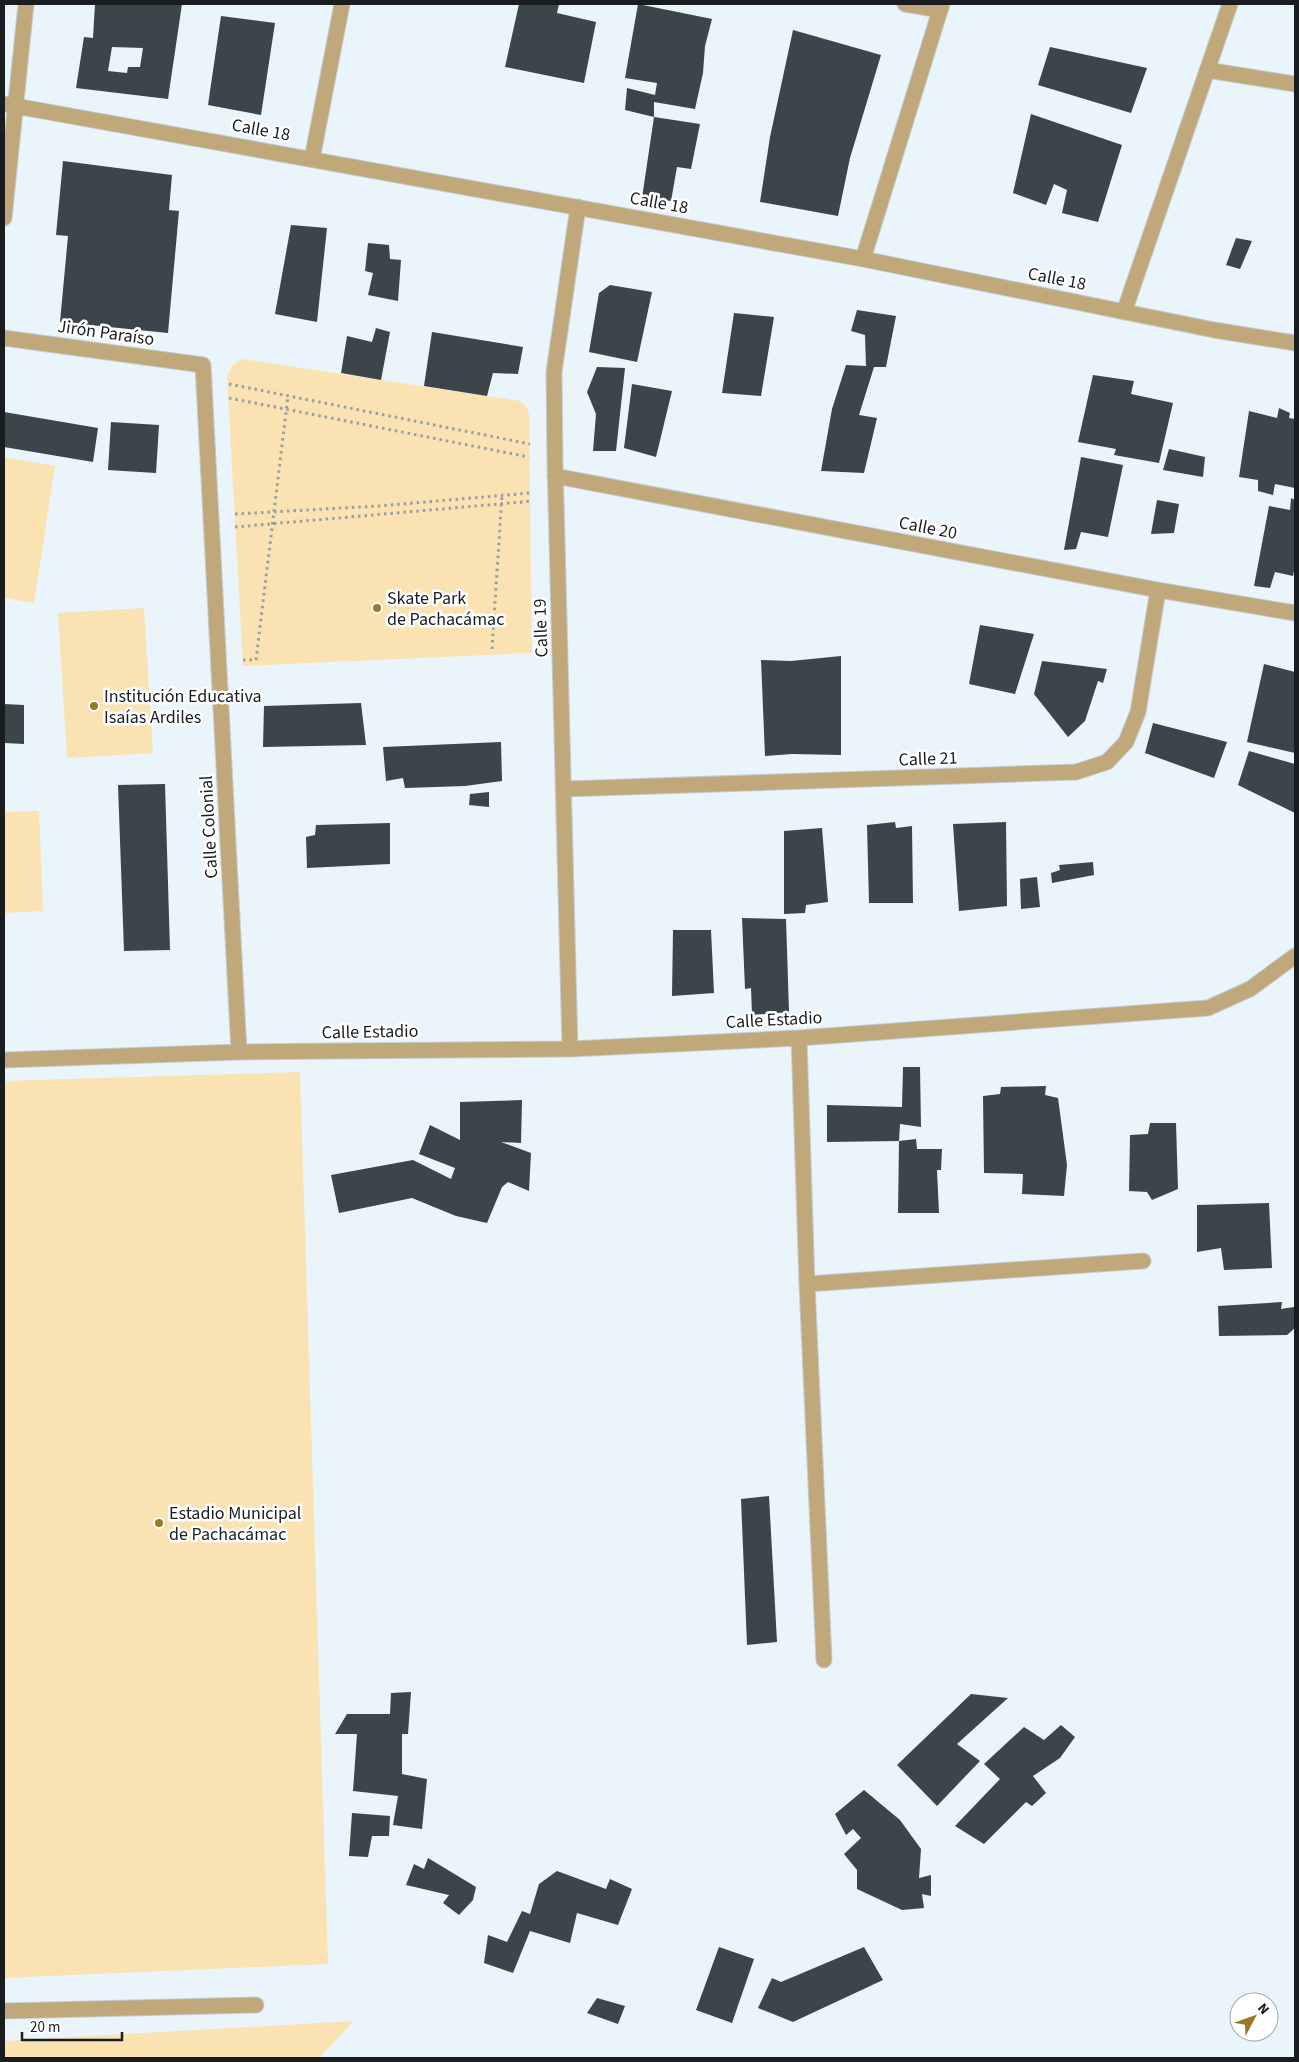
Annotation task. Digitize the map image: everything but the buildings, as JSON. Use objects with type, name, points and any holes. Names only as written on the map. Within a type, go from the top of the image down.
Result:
[{"type":"street","points":[[4,218],[10,104],[26,4]]},
{"type":"street","points":[[312,159],[342,4]]},
{"type":"street","points":[[864,259],[941,7],[905,4]]},
{"type":"street","points":[[1124,312],[1230,4]]},
{"type":"street","points":[[1207,70],[1295,84]]},
{"type":"street","name":"Calle 18","points":[[10,104],[864,259],[1124,312],[1295,343]]},
{"type":"street","name":"Calle 19","points":[[570,1049],[554,372],[578,207]]},
{"type":"street","name":"Jirón Paraíso","points":[[4,338],[204,379]]},
{"type":"street","name":"Calle Colonial","points":[[204,379],[239,1052]]},
{"type":"street","name":"Calle 20","points":[[555,476],[1158,590],[1295,613]]},
{"type":"street","name":"Calle 21","points":[[565,789],[1076,772],[1107,762],[1126,742],[1138,712],[1158,590]]},
{"type":"street","name":"Calle Estadio","points":[[239,1052],[570,1049],[799,1038],[1208,1008],[1250,989],[1295,956]]},
{"type":"street","points":[[799,1038],[807,1284],[824,1660]]},
{"type":"street","points":[[4,1060],[239,1052]]},
{"type":"street","points":[[807,1284],[1143,1261]]},
{"type":"street","points":[[4,2011],[256,2005]]},
{"type":"path","points":[[204,379],[288,396],[555,476]]},
{"type":"path","points":[[204,379],[286,410],[555,476]]},
{"type":"path","points":[[220,662],[256,660],[288,396]]},
{"type":"path","points":[[212,522],[273,512],[428,502],[502,495],[555,476]]},
{"type":"path","points":[[212,522],[272,524],[502,504],[555,476]]},
{"type":"path","points":[[492,649],[502,495]]},
{"type":"shaded area","points":[[242,359],[520,401],[526,406],[529,414],[532,653],[243,666],[227,375],[233,365]]},
{"type":"shaded area","points":[[4,457],[55,466],[34,603],[4,598]]},
{"type":"shaded area","points":[[144,608],[153,753],[67,758],[58,613]]},
{"type":"shaded area","points":[[39,811],[43,911],[4,913],[4,812]]},
{"type":"shaded area","name":"Estadio Municipal de Pachacámac","points":[[300,1072],[328,1964],[4,1978],[4,1081]]},
{"type":"shaded area","points":[[354,2021],[319,2058],[4,2058],[4,2041]]},
{"type":"place","name":"Skate Park de Pachacámac","points":[[377,608]]},
{"type":"place","name":"Institución Educativa Isaías Ardiles","points":[[94,706]]},
{"type":"place","name":"Estadio Municipal de Pachacámac","points":[[159,1523]]}]
